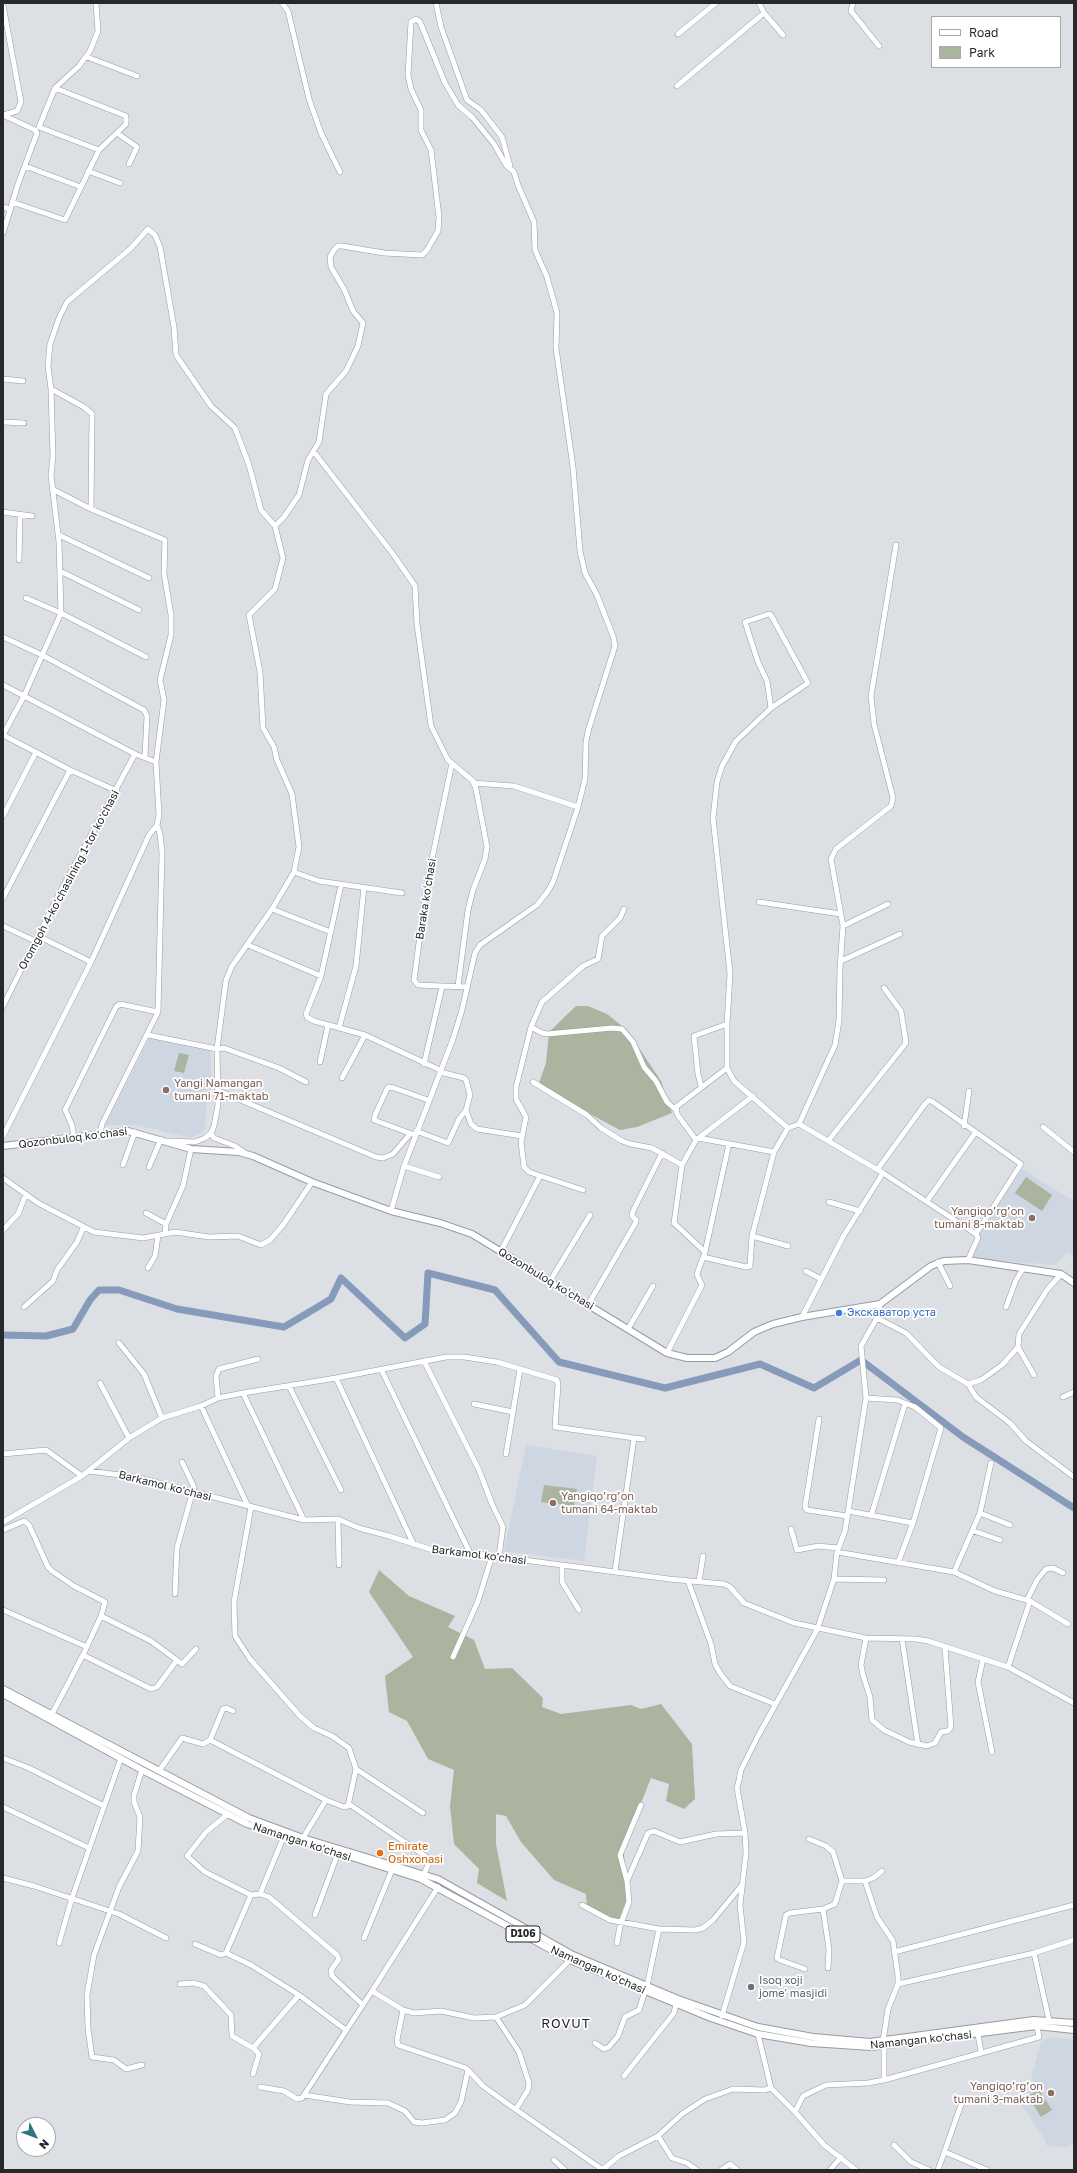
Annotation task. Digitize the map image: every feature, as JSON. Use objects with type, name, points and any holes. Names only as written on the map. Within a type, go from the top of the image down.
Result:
[{"type":"main road","name":"Qozonbuloq koʻchasi","points":[[3,1146],[100,1134],[135,1132],[191,1149],[246,1154],[312,1182],[391,1211],[461,1230],[501,1251],[667,1353],[686,1358],[715,1358],[728,1352],[754,1332],[773,1324],[802,1317],[880,1304],[938,1262]]},
{"type":"main road","points":[[938,1262],[968,1260],[1061,1274],[1073,1280]]},
{"type":"main road","name":"Namangan ko'chasi","points":[[3,1689],[236,1812],[303,1838],[424,1874],[442,1881],[573,1955],[676,2004],[758,2034],[811,2043],[883,2044],[1037,2026],[1074,2030]]},
{"type":"main road","name":"Namangan ko'chasi","points":[[3,1694],[142,1770],[247,1824],[421,1879],[570,1960],[722,2016],[758,2027],[813,2038],[883,2044],[976,2027],[1034,2020],[1074,2023]]},
{"type":"street","points":[[3,233],[12,202],[39,127],[55,88],[87,57],[94,42],[98,31],[96,3]]},
{"type":"street","points":[[282,3],[288,12],[307,92],[320,133],[340,172]]},
{"type":"street","points":[[391,1211],[414,1133],[453,1039],[475,953],[480,945],[519,918],[536,904],[548,891],[559,869],[585,779],[586,741],[589,728],[615,646],[613,636],[597,595],[585,573],[580,551],[573,467],[556,348],[556,304],[548,277],[535,250],[534,222],[518,186],[514,172],[510,166],[502,137],[481,110],[467,100],[441,27],[436,3]]},
{"type":"street","points":[[678,34],[716,3]]},
{"type":"street","points":[[759,3],[764,13],[783,35]]},
{"type":"street","points":[[853,3],[851,11],[879,46]]},
{"type":"street","points":[[3,5],[5,30],[21,102],[17,111],[3,115]]},
{"type":"street","points":[[676,86],[764,13]]},
{"type":"street","points":[[275,526],[284,517],[299,495],[308,460],[319,442],[326,394],[346,371],[358,346],[362,323],[353,311],[344,289],[331,267],[330,257],[338,246],[384,253],[422,255],[427,250],[439,224],[431,150],[421,130],[421,110],[411,89],[408,75],[410,30],[413,19],[420,22],[445,83],[458,105],[473,118],[494,144],[506,165],[510,166]]},
{"type":"street","points":[[87,57],[137,76]]},
{"type":"street","points":[[12,202],[65,220],[99,150],[126,124],[127,120],[124,114],[55,88]]},
{"type":"street","points":[[3,115],[35,130],[37,133]]},
{"type":"street","points":[[39,127],[99,150]]},
{"type":"street","points":[[117,133],[137,146],[129,164]]},
{"type":"street","points":[[25,166],[81,187]]},
{"type":"street","points":[[88,171],[120,183]]},
{"type":"street","points":[[3,207],[10,209]]},
{"type":"street","points":[[117,790],[70,770],[3,735],[24,696],[61,613],[58,535],[52,489],[52,389],[48,366],[50,344],[59,318],[67,302],[130,249],[148,229],[155,235],[160,247],[174,327],[176,355],[210,406],[235,428],[249,465],[261,510],[275,526],[283,558],[275,589],[248,615],[260,672],[263,728],[274,747],[277,760],[292,794],[299,847],[294,872],[272,909],[232,966],[226,980],[217,1049],[219,1091],[216,1120],[211,1133],[205,1138],[195,1142],[164,1140],[148,1167]]},
{"type":"street","points":[[3,379],[23,381]]},
{"type":"street","points":[[52,389],[84,406],[92,414],[92,509]]},
{"type":"street","points":[[3,422],[24,423]]},
{"type":"street","points":[[314,452],[393,554],[415,586],[417,624],[429,718],[439,743],[452,763],[473,783],[487,847],[483,866],[473,890],[468,910],[458,986]]},
{"type":"street","points":[[3,1136],[91,962],[149,835],[157,825],[159,815],[156,762],[164,700],[160,680],[171,634],[171,615],[164,573],[165,540],[92,509],[52,489]]},
{"type":"street","points":[[3,512],[32,516]]},
{"type":"street","points":[[19,560],[20,515]]},
{"type":"street","points":[[58,535],[149,578]]},
{"type":"street","points":[[753,1096],[697,1139],[682,1165],[674,1223],[704,1255],[748,1267],[752,1264],[752,1236],[774,1152],[788,1128],[799,1124],[835,1045],[839,1021],[844,926],[840,914],[831,860],[832,853],[891,806],[893,798],[874,724],[871,696],[896,545]]},
{"type":"street","points":[[60,571],[139,610]]},
{"type":"street","points":[[26,598],[61,613],[146,657]]},
{"type":"street","points":[[771,708],[767,681],[758,662],[745,622],[769,614],[771,615],[808,683],[771,708],[744,732],[729,752],[717,782],[714,801],[715,843],[730,973],[727,1024],[727,1068],[734,1081],[788,1128]]},
{"type":"street","points":[[3,637],[42,655],[144,710],[147,716],[145,756]]},
{"type":"street","points":[[3,685],[136,754],[145,756],[156,762]]},
{"type":"street","points":[[3,816],[36,752]]},
{"type":"street","name":"Oromgoh 4-koʻchasining 1-tor koʻchasi","points":[[3,1006],[37,939],[136,754]]},
{"type":"street","name":"Baraka koʻchasi","points":[[452,763],[427,883],[414,980],[416,985],[467,987]]},
{"type":"street","points":[[3,898],[70,770]]},
{"type":"street","points":[[473,783],[496,784],[529,790],[578,807]]},
{"type":"street","points":[[100,1134],[102,1124],[148,1035],[158,1012],[162,853],[160,834],[157,825]]},
{"type":"street","points":[[294,872],[319,881],[402,893]]},
{"type":"street","points":[[341,885],[321,976],[306,1014],[310,1020],[365,1035],[424,1064],[466,1080],[470,1095],[466,1110],[459,1119],[448,1143],[374,1120],[389,1087],[428,1100]]},
{"type":"street","points":[[339,1028],[356,966],[364,887]]},
{"type":"street","points":[[759,902],[840,914]]},
{"type":"street","points":[[844,926],[888,904]]},
{"type":"street","points":[[272,909],[331,932]]},
{"type":"street","points":[[583,1190],[529,1172],[524,1168],[521,1142],[526,1117],[516,1093],[531,1027],[545,997],[583,966],[598,959],[602,936],[620,918],[624,909]]},
{"type":"street","points":[[3,926],[91,962]]},
{"type":"street","points":[[841,961],[900,934]]},
{"type":"street","points":[[248,945],[321,976]]},
{"type":"street","points":[[424,1064],[442,987]]},
{"type":"street","points":[[828,1141],[906,1043],[901,1011],[884,988]]},
{"type":"street","points":[[74,1138],[72,1125],[65,1110],[116,1007],[120,1004],[158,1012]]},
{"type":"street","points":[[702,1086],[698,1074],[694,1036],[727,1024]]},
{"type":"street","points":[[320,1062],[328,1026]]},
{"type":"street","points":[[531,1027],[547,1034],[612,1028],[622,1029],[633,1042],[644,1067],[656,1081],[667,1102],[676,1110],[697,1139],[774,1152]]},
{"type":"street","points":[[148,1035],[217,1049],[224,1048],[261,1062],[306,1082]]},
{"type":"street","points":[[342,1078],[365,1035]]},
{"type":"street","points":[[676,1110],[678,1104],[727,1068]]},
{"type":"street","points":[[533,1082],[587,1115],[601,1128],[622,1141],[652,1148],[682,1165]]},
{"type":"street","points":[[219,1091],[376,1157],[383,1158],[393,1154],[414,1133]]},
{"type":"street","points":[[964,1126],[969,1091]]},
{"type":"street","points":[[877,1170],[929,1100],[964,1126],[1021,1164],[976,1234]]},
{"type":"street","points":[[466,1110],[471,1124],[477,1129],[522,1136]]},
{"type":"street","points":[[799,1124],[883,1173],[976,1234],[978,1238],[968,1260]]},
{"type":"street","points":[[1043,1127],[1074,1152]]},
{"type":"street","points":[[123,1165],[135,1132]]},
{"type":"street","points":[[211,1133],[214,1138],[235,1146],[246,1154]]},
{"type":"street","points":[[927,1202],[975,1133]]},
{"type":"street","points":[[667,1353],[701,1287],[702,1283],[697,1275],[704,1255],[729,1144]]},
{"type":"street","points":[[165,1233],[166,1224],[183,1186],[191,1149]]},
{"type":"street","points":[[588,1305],[636,1222],[632,1216],[633,1211],[662,1153]]},
{"type":"street","points":[[404,1166],[438,1177]]},
{"type":"street","points":[[802,1317],[844,1235],[860,1212],[883,1173]]},
{"type":"street","points":[[501,1251],[540,1176]]},
{"type":"street","points":[[3,1178],[26,1194],[83,1228],[94,1232],[143,1238],[158,1236],[165,1233],[184,1232],[209,1237],[238,1236],[263,1245],[270,1240],[283,1225],[312,1182]]},
{"type":"street","points":[[3,1230],[18,1214],[26,1194]]},
{"type":"street","points":[[829,1202],[860,1212]]},
{"type":"street","points":[[146,1213],[166,1224]]},
{"type":"street","points":[[550,1281],[590,1215]]},
{"type":"street","points":[[24,1307],[53,1281],[57,1270],[77,1242],[83,1228]]},
{"type":"street","points":[[148,1268],[155,1256],[158,1236]]},
{"type":"street","points":[[752,1236],[788,1246]]},
{"type":"street","points":[[938,1262],[950,1286]]},
{"type":"street","points":[[1006,1307],[1016,1280],[1023,1269]]},
{"type":"street","points":[[806,1271],[821,1279]]},
{"type":"street","points":[[1034,1375],[1018,1347],[1019,1334],[1047,1290],[1061,1274]]},
{"type":"street","points":[[628,1329],[653,1286]]},
{"type":"street","points":[[722,2016],[744,1942],[741,1916],[746,1854],[745,1833],[738,1788],[741,1770],[775,1704],[817,1630],[834,1579],[838,1550],[847,1513],[866,1398],[865,1374],[861,1352],[863,1340],[877,1318],[880,1304]]},
{"type":"street","points":[[877,1318],[906,1333],[939,1367],[968,1384],[976,1397],[992,1411],[1010,1423],[1026,1442],[1074,1477]]},
{"type":"street","points":[[119,1343],[144,1374],[162,1418]]},
{"type":"street","points":[[968,1384],[981,1380],[1002,1365],[1018,1347]]},
{"type":"street","points":[[3,1522],[82,1476],[129,1438],[162,1418],[201,1406],[218,1398],[336,1378],[446,1357],[464,1357],[497,1362],[557,1382],[555,1427],[643,1439]]},
{"type":"street","points":[[218,1398],[216,1376],[219,1369],[258,1358]]},
{"type":"street","points":[[424,1361],[479,1470],[492,1504],[503,1527],[499,1556]]},
{"type":"street","points":[[381,1369],[470,1553]]},
{"type":"street","points":[[506,1454],[520,1370]]},
{"type":"street","points":[[336,1378],[414,1545]]},
{"type":"street","points":[[100,1383],[129,1438]]},
{"type":"street","points":[[289,1386],[340,1490]]},
{"type":"street","points":[[1064,1397],[1074,1392]]},
{"type":"street","points":[[243,1393],[304,1520]]},
{"type":"street","points":[[866,1398],[886,1398],[915,1407],[939,1425],[942,1432],[913,1523],[898,1563]]},
{"type":"street","points":[[474,1404],[513,1412]]},
{"type":"street","points":[[871,1516],[905,1404]]},
{"type":"street","points":[[201,1406],[249,1506],[234,1602],[235,1636],[250,1659],[300,1716],[314,1728],[332,1736],[349,1748],[356,1769],[349,1804],[344,1807],[326,1800],[210,1740]]},
{"type":"street","points":[[819,1419],[805,1507],[807,1510],[847,1513],[913,1523]]},
{"type":"street","points":[[615,1571],[634,1438]]},
{"type":"street","points":[[3,1454],[46,1450],[82,1476]]},
{"type":"street","points":[[174,1594],[177,1548],[193,1493],[192,1481],[182,1462]]},
{"type":"street","points":[[954,1572],[974,1531],[980,1513],[991,1463]]},
{"type":"street","name":"Barkamol ko'chasi","points":[[89,1471],[135,1477],[193,1493],[304,1520],[338,1519],[351,1526],[436,1551],[499,1556],[688,1581],[724,1584],[730,1587],[744,1603],[772,1615],[817,1630],[866,1638],[928,1641],[945,1648],[1008,1667],[1074,1703]]},
{"type":"street","points":[[980,1513],[1010,1525]]},
{"type":"street","points":[[338,1519],[339,1565]]},
{"type":"street","points":[[3,1530],[24,1521],[52,1572],[74,1586],[105,1602],[101,1616],[83,1655],[52,1714]]},
{"type":"street","points":[[791,1529],[798,1550],[818,1546],[898,1563],[954,1572],[995,1590],[1029,1601],[1068,1624]]},
{"type":"street","points":[[974,1531],[1000,1540]]},
{"type":"street","points":[[453,1657],[478,1601],[492,1556]]},
{"type":"street","points":[[699,1582],[704,1556]]},
{"type":"street","points":[[562,1565],[562,1582],[579,1610]]},
{"type":"street","points":[[1008,1667],[1037,1580],[1046,1569],[1053,1568],[1064,1573]]},
{"type":"street","points":[[834,1579],[884,1580]]},
{"type":"street","points":[[688,1581],[711,1644],[715,1664],[723,1678],[730,1686],[775,1704]]},
{"type":"street","points":[[3,1610],[87,1646]]},
{"type":"street","points":[[101,1616],[151,1642],[183,1664],[196,1649]]},
{"type":"street","points":[[866,1638],[861,1665],[870,1697],[872,1720],[884,1730],[918,1745],[933,1745],[941,1732],[948,1731],[951,1727],[945,1648]]},
{"type":"street","points":[[902,1639],[918,1745]]},
{"type":"street","points":[[83,1655],[151,1689],[157,1687],[177,1660]]},
{"type":"street","points":[[983,1659],[978,1682],[992,1752]]},
{"type":"street","points":[[159,1771],[182,1738],[203,1744],[210,1740],[223,1709],[226,1708],[233,1711]]},
{"type":"street","points":[[3,1758],[29,1768],[104,1806]]},
{"type":"street","points":[[59,1943],[72,1898],[121,1758]]},
{"type":"street","points":[[356,1769],[423,1813]]},
{"type":"street","points":[[142,1770],[134,1796],[134,1802],[140,1817],[138,1851],[119,1887],[94,1956],[87,1995],[88,2029],[92,2057],[114,2060],[126,2069],[142,2065]]},
{"type":"street","points":[[303,1838],[326,1800]]},
{"type":"street","points":[[349,1804],[428,1858],[429,1863],[424,1874]]},
{"type":"street","points":[[617,1943],[621,1923],[629,1902],[627,1881],[620,1855],[641,1805]]},
{"type":"street","points":[[3,1806],[90,1848]]},
{"type":"street","points":[[228,1814],[206,1832],[187,1856],[205,1872],[251,1895],[260,1894],[278,1903],[337,1955],[339,1959],[331,1970],[332,1976],[363,2005]]},
{"type":"street","points":[[627,1881],[645,1839],[651,1832],[680,1842],[716,1834],[745,1833]]},
{"type":"street","points":[[260,1894],[284,1836]]},
{"type":"street","points":[[805,1969],[777,1958],[784,1918],[790,1913],[823,1909],[837,1901],[839,1888],[842,1881],[833,1852],[826,1846],[809,1839]]},
{"type":"street","points":[[315,1915],[338,1853]]},
{"type":"street","points":[[364,1938],[392,1870]]},
{"type":"street","points":[[842,1881],[865,1881],[873,1878],[882,1871]]},
{"type":"street","points":[[3,1878],[34,1886],[110,1911],[142,1924],[166,1938]]},
{"type":"street","points":[[865,1881],[877,1917],[891,1936],[898,1984],[888,2009],[883,2044],[884,2080]]},
{"type":"street","points":[[582,1905],[600,1916],[621,1923],[659,1929],[695,1930],[703,1928],[713,1920],[743,1884]]},
{"type":"street","points":[[260,2087],[284,2091],[300,2100],[438,1888]]},
{"type":"street","points":[[226,1953],[251,1895]]},
{"type":"street","points":[[894,1952],[1074,1905]]},
{"type":"street","points":[[823,1909],[829,1949],[828,1968]]},
{"type":"street","points":[[595,2043],[604,2049],[609,2047],[618,2036],[625,2018],[639,2010],[646,1989],[659,1929]]},
{"type":"street","points":[[898,1984],[1034,1953],[1074,1940]]},
{"type":"street","points":[[195,1944],[220,1955],[226,1953],[251,1965],[299,1995],[346,2030]]},
{"type":"street","points":[[1034,1953],[1049,2020]]},
{"type":"street","points":[[372,1991],[403,2010],[414,2013],[441,2011],[474,2018],[496,2017],[526,2005],[570,1960]]},
{"type":"street","points":[[180,1984],[193,1983],[204,1986],[231,2015],[232,2036],[253,2048],[259,2057],[253,2074]]},
{"type":"street","points":[[253,2048],[299,1995]]},
{"type":"street","points":[[624,2076],[674,2012],[676,2004]]},
{"type":"street","points":[[403,2010],[397,2040],[398,2045],[462,2066],[468,2070],[483,2086],[602,2170],[619,2156],[658,2136],[682,2114],[705,2099],[733,2089],[764,2090],[771,2088]]},
{"type":"street","points":[[496,2017],[519,2052],[529,2083],[528,2090],[516,2109]]},
{"type":"street","points":[[795,2112],[804,2096],[826,2085],[868,2083],[884,2080],[1039,2037],[1037,2026]]},
{"type":"street","points":[[758,2034],[771,2088],[795,2112],[824,2145],[856,2170]]},
{"type":"street","points":[[978,2034],[981,2052]]},
{"type":"street","points":[[304,2095],[350,2102],[388,2103],[405,2111],[414,2122],[422,2124],[445,2120],[455,2113],[461,2102],[468,2070]]},
{"type":"street","points":[[938,2170],[962,2102]]},
{"type":"street","points":[[658,2136],[672,2158],[687,2163],[697,2170]]},
{"type":"street","points":[[894,2146],[911,2162],[929,2170]]},
{"type":"street","points":[[945,2152],[987,2170]]},
{"type":"street","points":[[830,2170],[841,2157]]},
{"type":"street","points":[[554,2160],[564,2170]]},
{"type":"street","points":[[721,2170],[730,2164],[737,2170]]},
{"type":"shaded area","name":"Yangi Namangan tumani 71-maktab","points":[[150,1037],[210,1050],[212,1087],[207,1094],[205,1130],[191,1138],[137,1125],[105,1125]]},
{"type":"shaded area","name":"Yangiqo’rg’on tumani 8-maktab","points":[[1022,1169],[1074,1201],[1074,1256],[1067,1252],[1055,1265],[968,1258],[979,1234]]},
{"type":"shaded area","name":"Yangiqo’rg’on tumani 64-maktab","points":[[526,1445],[597,1456],[584,1561],[504,1551]]},
{"type":"shaded area","name":"Yangiqo’rg’on tumani 3-maktab","points":[[1050,2037],[1074,2040],[1074,2143],[1068,2147],[1047,2146],[1043,2136],[1018,2100],[1036,2086],[1031,2077],[1041,2043]]},
{"type":"green space","points":[[576,1006],[588,1006],[607,1014],[627,1030],[661,1081],[672,1113],[637,1127],[620,1130],[573,1105],[539,1083],[546,1063],[549,1032]]},
{"type":"green space","points":[[179,1053],[189,1055],[184,1073],[174,1071]]},
{"type":"green space","points":[[1026,1177],[1052,1195],[1042,1211],[1015,1193]]},
{"type":"green space","points":[[544,1485],[577,1489],[574,1506],[541,1502]]},
{"type":"green space","points":[[379,1570],[409,1596],[455,1616],[448,1627],[474,1640],[485,1669],[512,1668],[543,1698],[542,1707],[561,1714],[631,1705],[641,1709],[661,1704],[692,1744],[695,1799],[684,1809],[666,1801],[669,1784],[651,1778],[623,1848],[629,1893],[618,1922],[608,1922],[587,1910],[586,1894],[554,1880],[521,1842],[506,1816],[496,1814],[496,1844],[507,1901],[477,1883],[479,1869],[454,1844],[450,1806],[454,1770],[428,1759],[407,1721],[389,1712],[385,1676],[413,1657],[369,1592]]},
{"type":"green space","points":[[1039,2090],[1052,2110],[1041,2117],[1028,2096]]},
{"type":"waterway","points":[[3,1335],[46,1336],[73,1329],[90,1300],[99,1290],[119,1290],[177,1309],[284,1327],[331,1299],[341,1278],[405,1338],[425,1324],[428,1273],[495,1290],[559,1362],[665,1388],[760,1364],[814,1388],[861,1360],[963,1437],[1074,1508]]},
{"type":"place","name":"Yangi Namangan tumani 71-maktab","points":[[166,1090]]},
{"type":"place","name":"Yangiqo’rg’on tumani 8-maktab","points":[[1032,1218]]},
{"type":"place","name":"Экскаватор уста","points":[[839,1313]]},
{"type":"place","name":"Yangiqo’rg’on tumani 64-maktab","points":[[553,1503]]},
{"type":"place","name":"Emirate Oshxonasi","points":[[380,1853]]},
{"type":"place","name":"Isoq xoji jome' masjidi","points":[[751,1987]]},
{"type":"place","name":"Yangiqo’rg’on tumani 3-maktab","points":[[1051,2093]]},
{"type":"district","name":"ROVUT","points":[[566,2024]]}]
